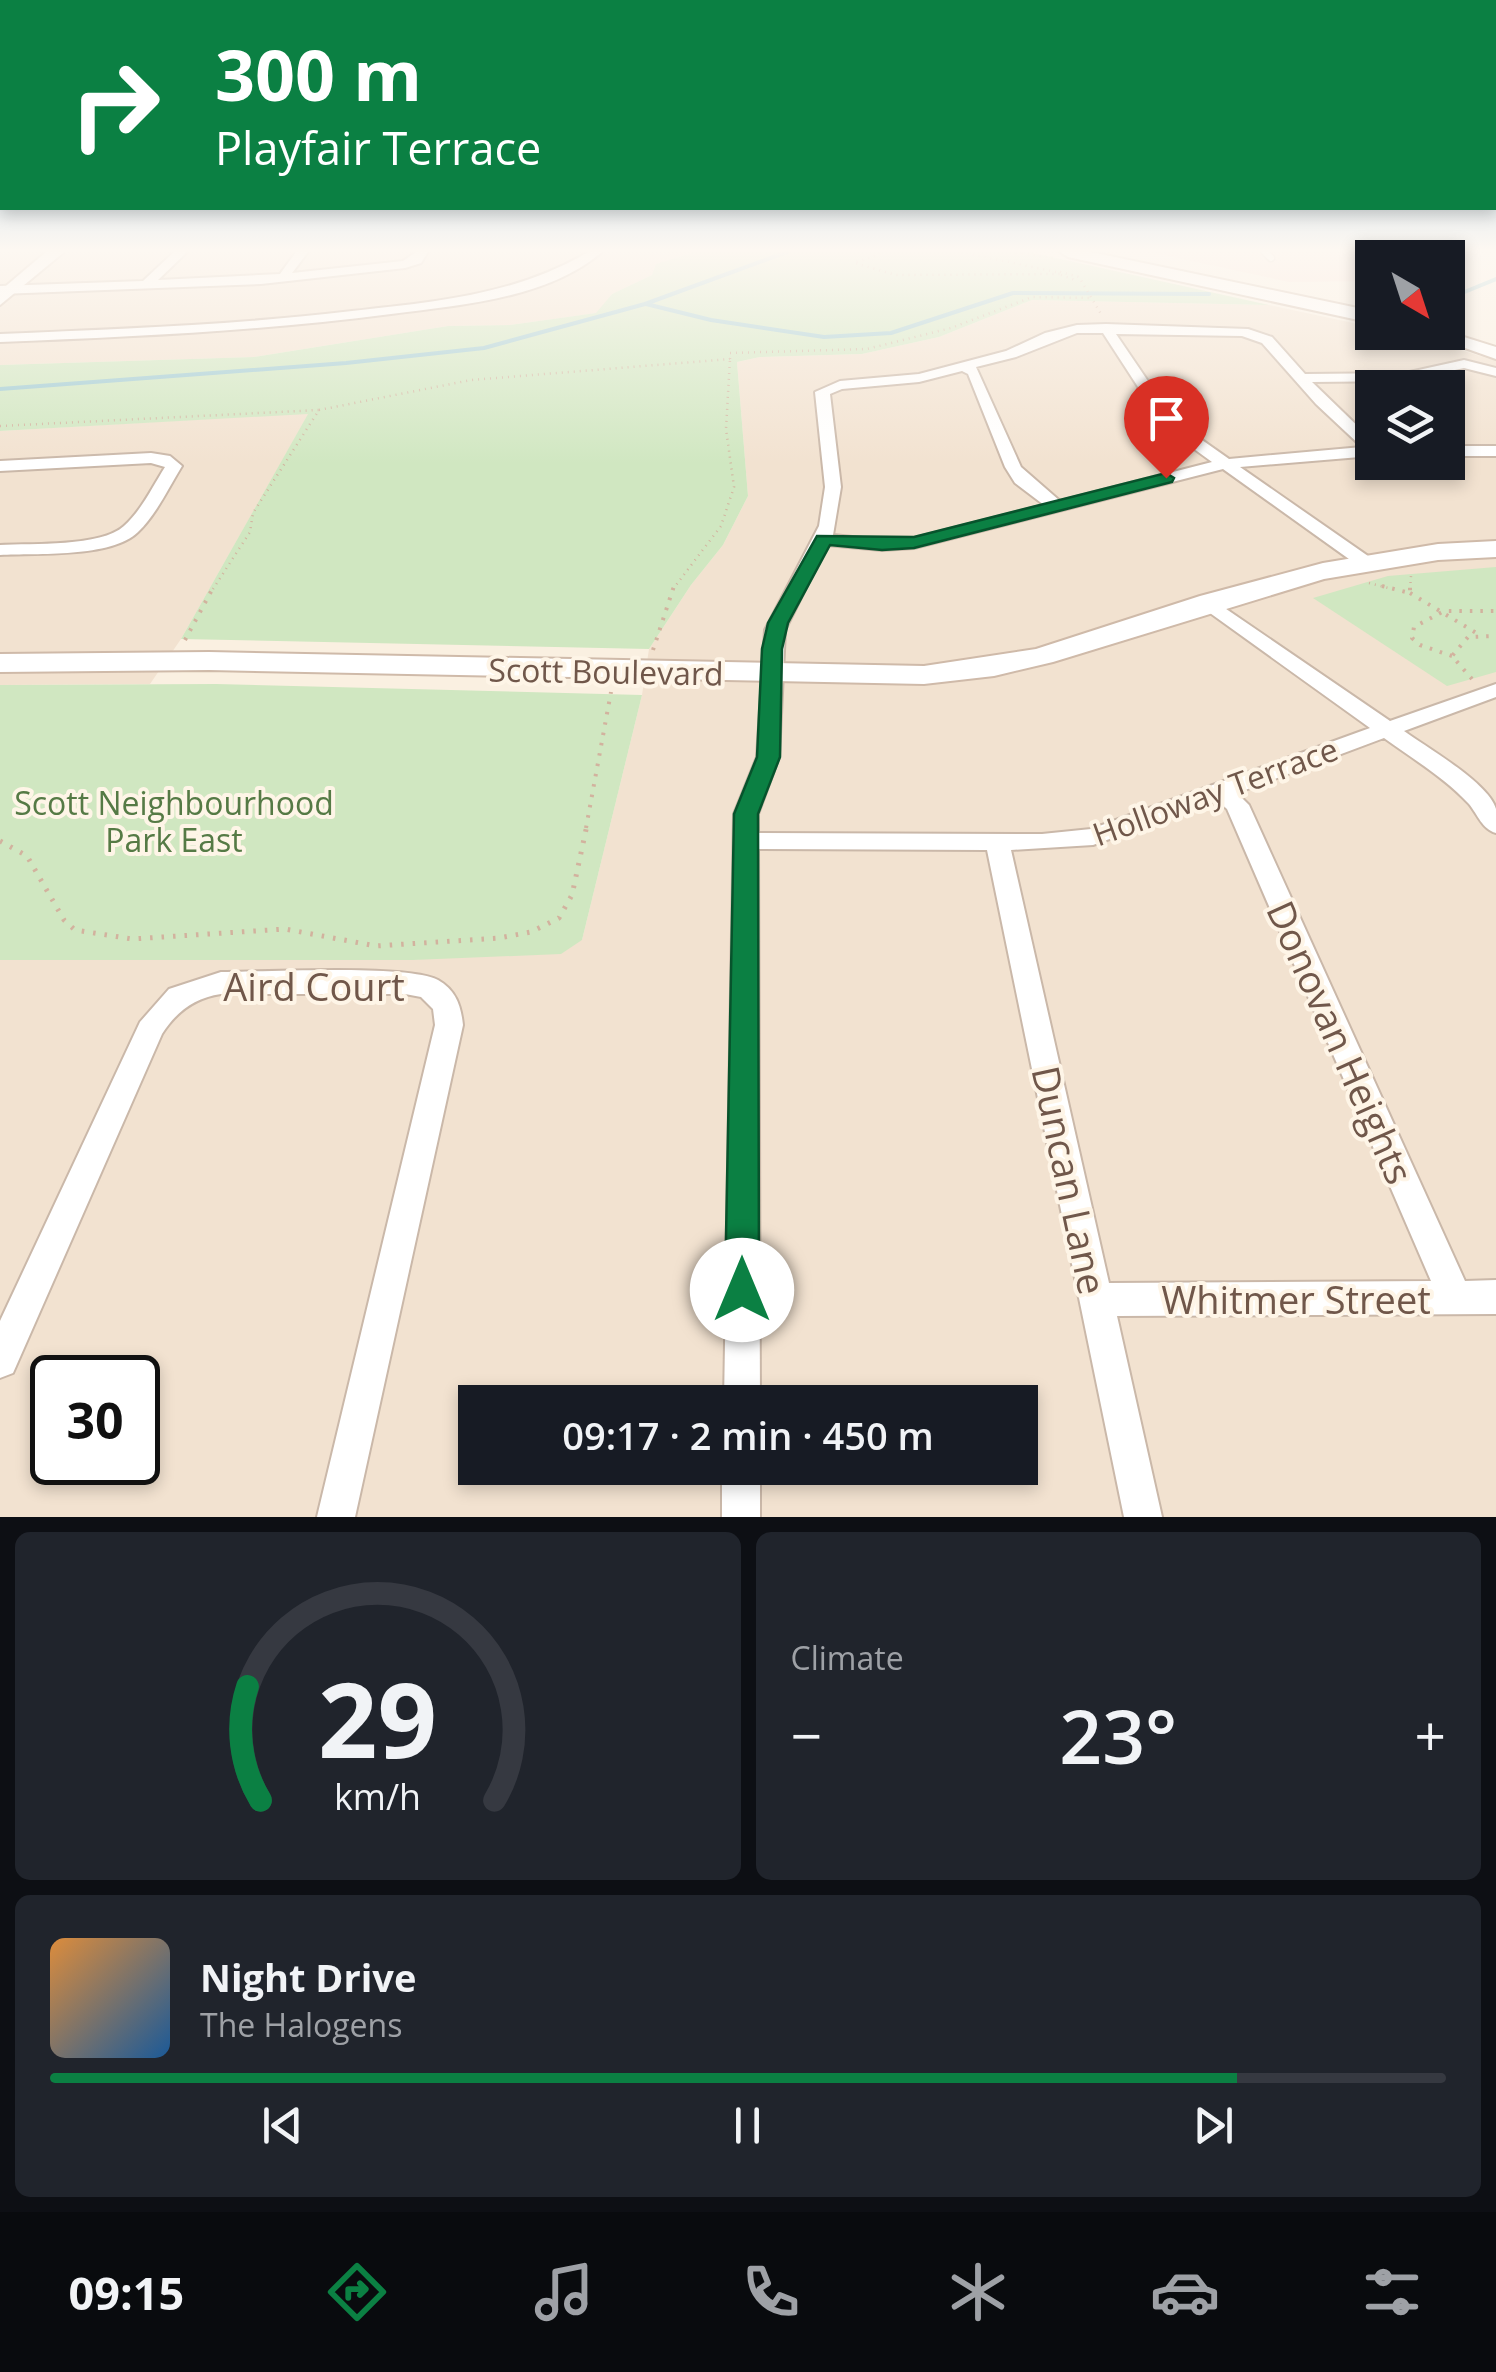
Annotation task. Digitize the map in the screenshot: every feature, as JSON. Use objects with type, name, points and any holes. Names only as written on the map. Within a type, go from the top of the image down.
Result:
[{"type":"street","points":[[0,338],[291,323]]},
{"type":"street","points":[[1106,326],[1169,424],[1364,570]]},
{"type":"street","points":[[742,1385],[746,814],[768,757],[775,630],[824,540],[833,487],[822,392],[840,385],[902,382],[1011,354],[1056,334],[1106,326],[1254,334],[1267,340],[1355,433]]},
{"type":"street","points":[[1465,335],[1496,344]]},
{"type":"street","points":[[1465,343],[1496,353]]},
{"type":"street","points":[[1301,378],[1405,377],[1464,364],[1496,372]]},
{"type":"street","points":[[965,366],[974,372],[1020,479],[1057,507]]},
{"type":"street","points":[[824,540],[882,545],[914,543],[1224,464],[1355,451]]},
{"type":"street","points":[[1465,451],[1496,451]]},
{"type":"street","points":[[0,466],[151,458],[164,459],[174,466],[134,527],[120,538],[98,544],[0,550]]},
{"type":"street","name":"Scott Boulevard","points":[[0,663],[210,661],[903,676],[994,667],[1210,604],[1364,570],[1430,551],[1496,550]]},
{"type":"street","points":[[1210,604],[1468,790],[1496,825]]},
{"type":"street","name":"Holloway Terrace","points":[[745,841],[997,842],[1093,837],[1496,690]]},
{"type":"street","name":"Donovan Heights","points":[[1220,791],[1237,805],[1456,1298]]},
{"type":"street","name":"Duncan Lane","points":[[997,842],[1143,1517]]},
{"type":"street","name":"Aird Court","points":[[0,1360],[150,1030],[169,1005],[191,990],[221,983],[405,984],[429,988],[448,1004],[450,1025],[336,1517]]},
{"type":"street","name":"Whitmer Street","points":[[1096,1300],[1496,1298]]},
{"type":"street","points":[[741,1485],[741,1517]]},
{"type":"path","points":[[653,650],[676,584],[720,526],[734,487],[726,429],[730,353],[867,349],[965,323]]},
{"type":"path","points":[[0,426],[319,410],[471,380],[730,359]]},
{"type":"path","points":[[185,640],[227,562],[250,532],[253,514],[319,410]]},
{"type":"path","points":[[1364,570],[1382,588],[1410,593],[1478,634]]},
{"type":"path","points":[[1406,572],[1413,584],[1410,593]]},
{"type":"path","points":[[1472,679],[1452,656],[1420,645],[1410,632],[1444,611],[1496,612]]},
{"type":"path","points":[[1452,656],[1468,637],[1496,636]]},
{"type":"path","points":[[0,841],[27,856],[64,920],[75,930],[95,934],[132,939],[286,929],[376,946],[499,938],[530,932],[560,918],[572,895],[612,692]]},
{"type":"shaded area","points":[[0,323],[526,323],[448,326],[254,357],[0,365]]},
{"type":"shaded area","points":[[975,323],[1352,323],[1355,350],[1461,350],[1496,361],[1496,1517],[0,1517],[0,960],[413,960],[582,940],[642,695],[649,649],[723,545],[748,496],[737,362],[760,357],[862,354],[939,337]]},
{"type":"shaded area","points":[[309,413],[181,639],[150,684],[0,685],[0,431]]},
{"type":"green space","points":[[975,323],[939,337],[862,354],[760,357],[737,362],[748,496],[723,545],[649,649],[181,639],[308,414],[0,431],[0,365],[254,357],[448,326]]},
{"type":"green space","points":[[1496,567],[1496,672],[1447,686],[1313,598],[1388,576]]},
{"type":"green space","name":"Scott Neighbourhood Park East","points":[[216,684],[642,695],[582,940],[561,954],[413,960],[0,960],[0,685]]},
{"type":"waterway","points":[[0,389],[346,363],[484,348],[576,323]]},
{"type":"waterway","points":[[730,323],[824,337],[891,333],[922,323]]},
{"type":"route","points":[[742,1290],[746,814],[768,757],[772,649],[778,623],[824,540],[882,545],[914,543],[1166,478]]}]
